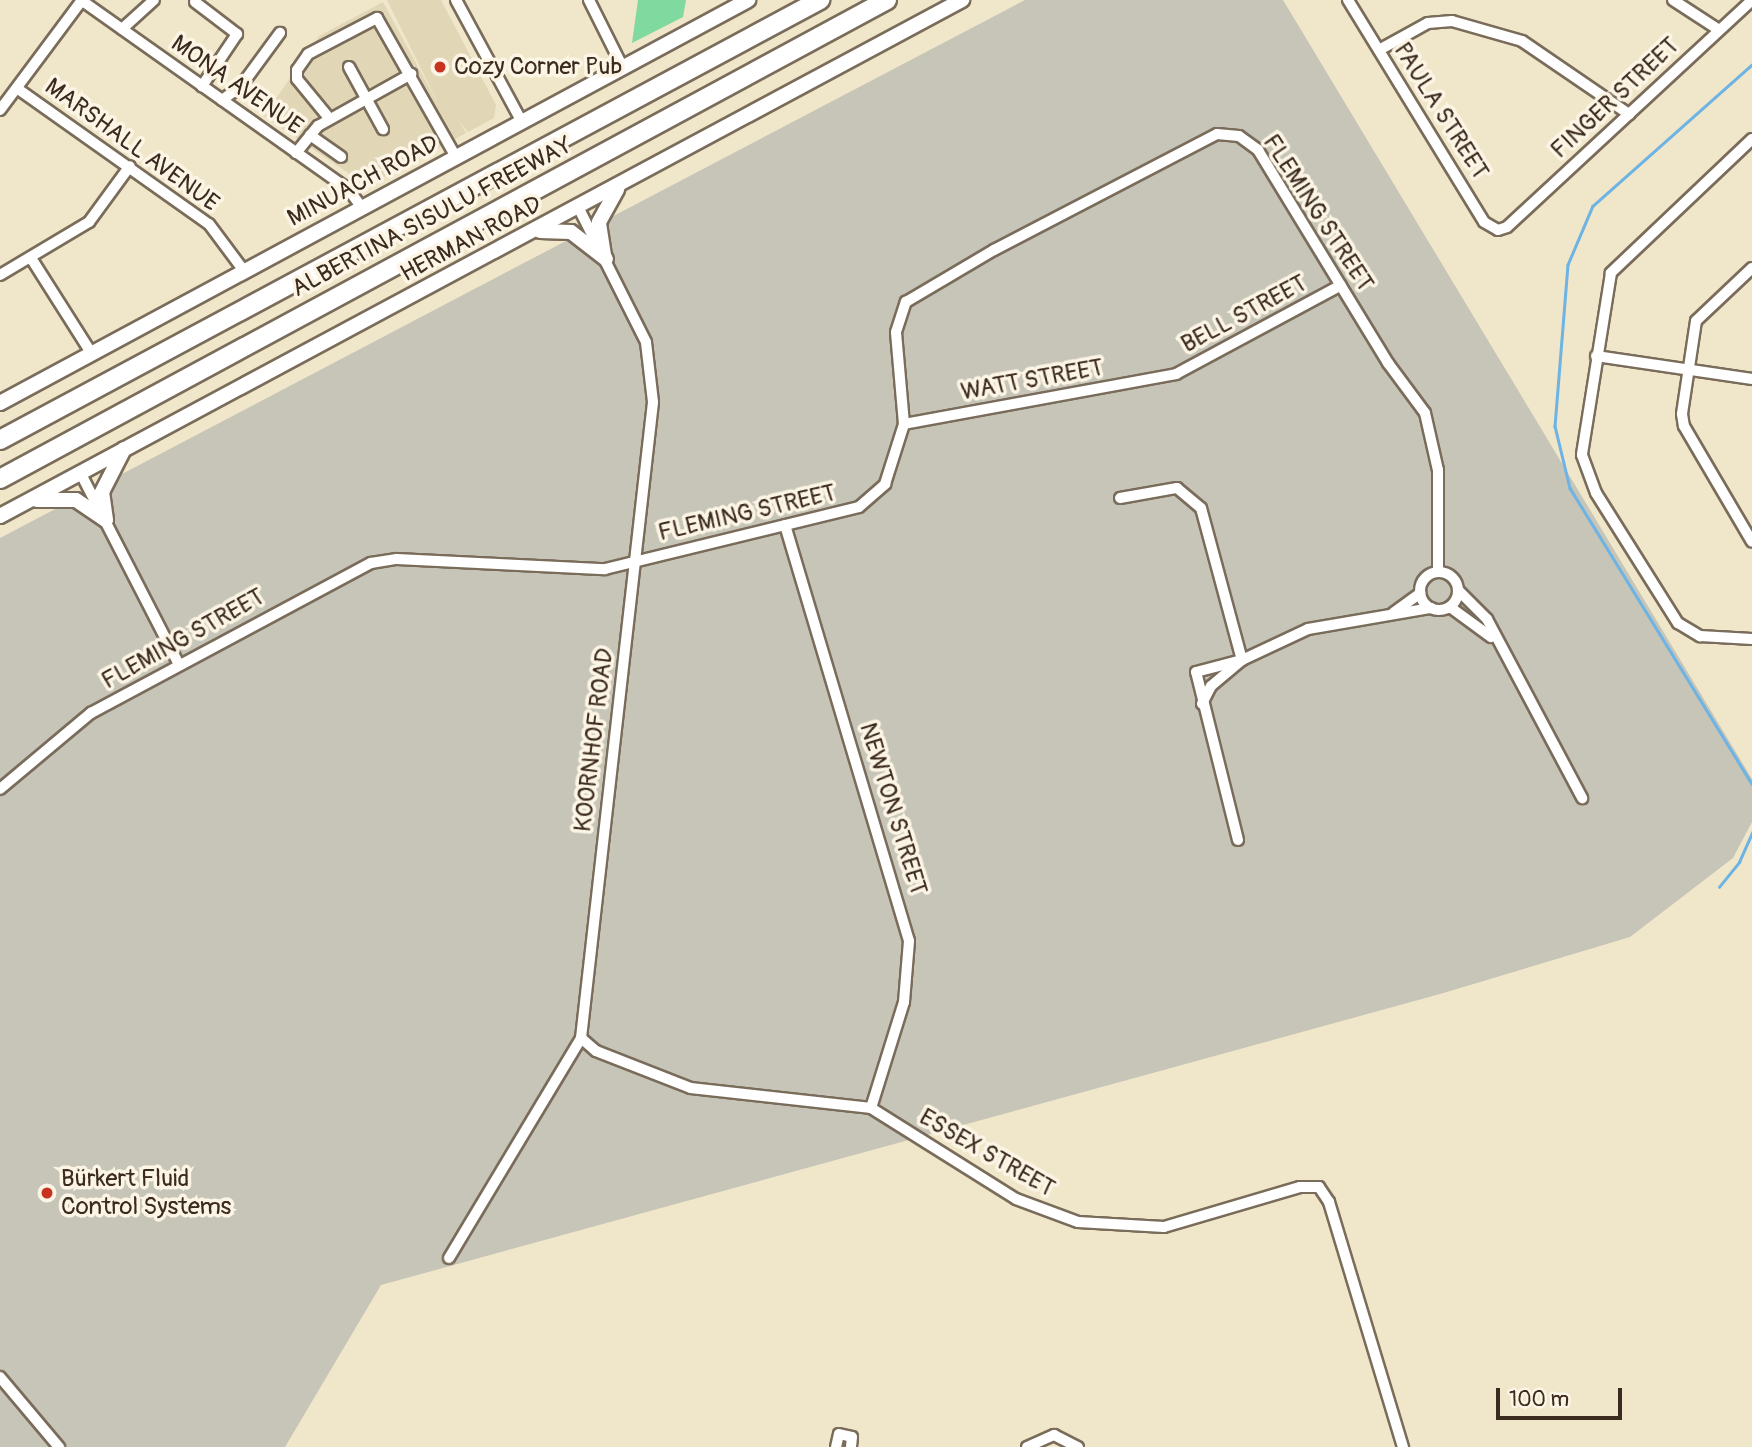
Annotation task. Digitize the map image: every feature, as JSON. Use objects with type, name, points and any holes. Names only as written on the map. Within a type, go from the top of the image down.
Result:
[{"type":"highway","name":"ALBERTINA SISULU FREEWAY","points":[[0,440],[820,0]]},
{"type":"highway","name":"ALBERTINA SISULU FREEWAY","points":[[0,479],[887,0]]},
{"type":"main road","name":"MINUACH ROAD","points":[[0,403],[748,0]]},
{"type":"main road","name":"HERMAN ROAD","points":[[0,516],[962,0]]},
{"type":"main road","points":[[605,257],[601,215],[622,183]]},
{"type":"main road","points":[[533,231],[571,232],[605,257]]},
{"type":"main road","points":[[106,520],[102,492],[125,447]]},
{"type":"main road","points":[[24,503],[71,498],[106,520]]},
{"type":"street","points":[[0,110],[82,0]]},
{"type":"street","name":"MONA AVENUE","points":[[82,0],[349,190],[362,208]]},
{"type":"street","points":[[122,29],[154,0]]},
{"type":"street","points":[[456,0],[522,122]]},
{"type":"street","points":[[589,0],[623,68]]},
{"type":"street","name":"PAULA STREET","points":[[1348,0],[1484,222],[1494,229],[1507,227]]},
{"type":"street","points":[[1673,0],[1719,30]]},
{"type":"street","name":"FINGER STREET","points":[[1507,227],[1752,0]]},
{"type":"street","points":[[195,2],[237,34],[202,86]]},
{"type":"street","points":[[329,118],[296,74],[308,54],[379,18],[456,157]]},
{"type":"street","points":[[1379,50],[1428,23],[1452,21],[1522,41],[1629,114]]},
{"type":"street","points":[[222,100],[241,86],[280,33]]},
{"type":"street","points":[[349,67],[383,128]]},
{"type":"street","points":[[296,153],[310,135],[329,118],[411,74]]},
{"type":"street","name":"MARSHALL AVENUE","points":[[18,89],[209,224],[244,271]]},
{"type":"street","points":[[310,135],[341,157]]},
{"type":"street","name":"FLEMING STREET","points":[[0,789],[91,713],[348,573],[383,560],[578,570],[635,563],[850,511],[875,496],[890,471],[904,424],[896,327],[906,302],[1213,135],[1239,136],[1258,150],[1431,424],[1436,451],[1438,572]]},
{"type":"street","points":[[1752,139],[1611,273],[1583,442],[1584,467],[1669,610],[1682,627],[1695,635],[1752,639]]},
{"type":"street","points":[[0,275],[97,215],[130,166]]},
{"type":"street","name":"KOORNHOF ROAD","points":[[449,1258],[581,1038],[649,452],[652,370],[639,325],[578,207]]},
{"type":"street","points":[[31,258],[92,354]]},
{"type":"street","points":[[1752,268],[1698,317],[1686,370],[1684,426],[1752,542]]},
{"type":"street","name":"BELL STREET","points":[[1166,376],[1341,285]]},
{"type":"street","points":[[1596,356],[1752,379]]},
{"type":"street","name":"WATT STREET","points":[[904,424],[1166,376]]},
{"type":"street","points":[[80,472],[179,665]]},
{"type":"street","points":[[1120,498],[1177,488],[1200,508],[1242,660]]},
{"type":"street","name":"NEWTON STREET","points":[[785,525],[909,941],[904,1002],[871,1108]]},
{"type":"street","points":[[1389,615],[1420,593],[1425,579],[1438,572],[1452,577],[1458,590],[1487,619],[1582,798]]},
{"type":"street","points":[[1450,607],[1458,590]]},
{"type":"street","points":[[1420,593],[1431,608]]},
{"type":"street","points":[[1238,840],[1201,705],[1196,672],[1242,660],[1301,631],[1431,608],[1450,607],[1476,622],[1497,642]]},
{"type":"street","points":[[1201,705],[1211,686],[1242,660]]},
{"type":"street","name":"ESSEX STREET","points":[[581,1038],[596,1051],[691,1088],[871,1108],[1016,1199],[1089,1224],[1135,1228],[1178,1225],[1300,1187],[1319,1188],[1329,1202],[1403,1447]]},
{"type":"street","points":[[0,1377],[59,1447]]},
{"type":"street","points":[[836,1447],[839,1434],[852,1437],[851,1447]]},
{"type":"street","points":[[1027,1447],[1055,1435],[1078,1447]]},
{"type":"shaded area","points":[[387,0],[441,0],[496,105],[494,118],[468,132],[459,121],[466,133],[373,183],[367,171],[354,177],[264,116],[319,36],[383,2],[441,109]]},
{"type":"shaded area","points":[[1025,0],[1283,0],[1752,779],[1752,822],[1733,858],[1630,937],[1440,994],[381,1285],[285,1447],[0,1447],[0,538]]},
{"type":"green space","points":[[638,0],[686,0],[683,17],[632,43]]},
{"type":"waterway","points":[[1752,65],[1593,206],[1568,265],[1555,426],[1570,488],[1752,784]]},
{"type":"waterway","points":[[1719,887],[1739,862],[1752,833]]},
{"type":"place","name":"Cozy Corner Pub","points":[[440,67]]},
{"type":"place","name":"Bürkert Fluid Control Systems","points":[[47,1193]]}]
